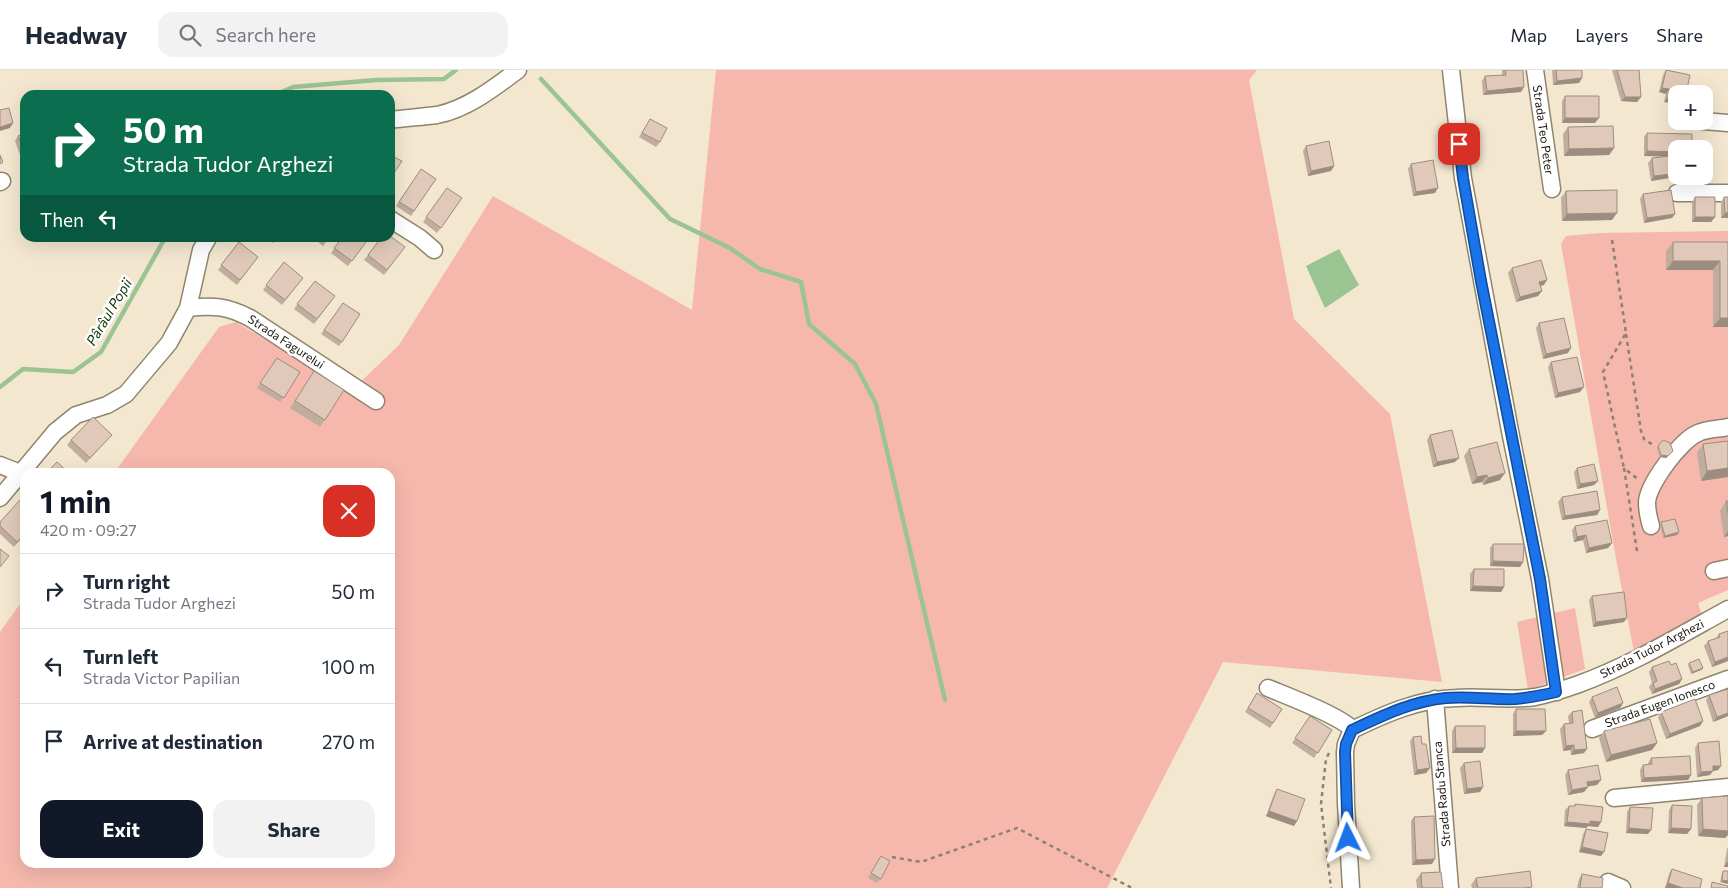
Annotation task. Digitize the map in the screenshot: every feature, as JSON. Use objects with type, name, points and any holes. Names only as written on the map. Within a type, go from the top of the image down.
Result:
[{"type":"street","points":[[395,119],[438,114],[462,106],[518,70]]},
{"type":"street","points":[[1451,70],[1463,178],[1506,412],[1540,579],[1556,692]]},
{"type":"street","name":"Strada Teo Peter","points":[[1535,70],[1552,189]]},
{"type":"street","points":[[1713,122],[1728,123]]},
{"type":"street","points":[[1677,193],[1728,193]]},
{"type":"street","points":[[395,223],[420,238],[434,250]]},
{"type":"street","points":[[24,468],[55,432],[76,415],[107,405],[126,394],[169,342],[188,308],[201,250],[206,242]]},
{"type":"street","name":"Strada Fagurelui","points":[[188,308],[219,306],[233,309],[250,318],[376,401]]},
{"type":"street","points":[[1651,526],[1647,503],[1664,467],[1677,450],[1698,433],[1728,427]]},
{"type":"street","points":[[0,465],[20,473],[0,498]]},
{"type":"street","name":"Strada Tudor Arghezi","points":[[1352,730],[1384,715],[1435,699],[1459,697],[1513,699],[1535,697],[1556,692],[1618,668],[1728,610]]},
{"type":"street","name":"Strada Eugen Ionesco","points":[[1592,729],[1728,679]]},
{"type":"street","points":[[1268,688],[1318,710],[1346,724],[1352,730],[1345,752],[1351,888]]},
{"type":"street","name":"Strada Radu Stanca","points":[[1435,699],[1450,888]]},
{"type":"street","points":[[1614,798],[1728,787]]},
{"type":"street","points":[[1607,888],[1608,882],[1622,888]]},
{"type":"path","points":[[1612,240],[1641,431],[1644,439],[1652,445]]},
{"type":"path","points":[[1624,468],[1603,372],[1626,333]]},
{"type":"path","points":[[1331,888],[1321,804],[1326,759],[1332,746]]},
{"type":"path","points":[[892,857],[921,862],[1016,828],[1132,888]]},
{"type":"shaded area","points":[[716,70],[1257,70],[1249,80],[1294,319],[1390,414],[1442,682],[1223,662],[1107,888],[0,888],[0,632],[20,604],[20,868],[395,868],[395,468],[118,468],[219,327],[236,322],[351,391],[399,345],[493,196],[692,310]]},
{"type":"shaded area","points":[[1728,231],[1728,590],[1698,603],[1702,616],[1634,652],[1561,244],[1566,236],[1600,233]]},
{"type":"shaded area","points":[[1339,249],[1359,285],[1325,308],[1306,266]]},
{"type":"shaded area","points":[[1575,608],[1585,669],[1528,690],[1517,622]]},
{"type":"building","points":[[1505,70],[1523,70],[1524,87],[1487,91],[1485,76],[1506,75]]},
{"type":"building","points":[[1556,70],[1582,70],[1582,78],[1557,81]]},
{"type":"building","points":[[1617,70],[1639,70],[1641,97],[1625,97]]},
{"type":"building","points":[[1666,70],[1690,75],[1688,85],[1668,85],[1668,89],[1662,88]]},
{"type":"building","points":[[1565,96],[1599,96],[1599,118],[1565,118]]},
{"type":"building","points":[[9,108],[13,123],[0,127],[0,110]]},
{"type":"building","points":[[650,119],[667,128],[660,142],[642,133]]},
{"type":"building","points":[[1613,126],[1614,148],[1569,149],[1568,127]]},
{"type":"building","points":[[1647,133],[1692,134],[1692,140],[1668,140],[1668,152],[1647,151]]},
{"type":"building","points":[[1329,141],[1334,166],[1311,171],[1306,146]]},
{"type":"building","points":[[1668,156],[1668,174],[1654,176],[1652,158]]},
{"type":"building","points":[[395,158],[402,161],[395,172]]},
{"type":"building","points":[[1433,160],[1438,188],[1416,192],[1411,164]]},
{"type":"building","points":[[421,169],[436,179],[414,211],[399,202]]},
{"type":"building","points":[[447,188],[462,198],[441,228],[426,217]]},
{"type":"building","points":[[1617,190],[1617,213],[1567,214],[1566,191]]},
{"type":"building","points":[[1671,190],[1675,214],[1647,218],[1643,194]]},
{"type":"building","points":[[1695,197],[1715,197],[1715,217],[1695,217]]},
{"type":"building","points":[[1724,197],[1728,197],[1728,213],[1725,213]]},
{"type":"building","points":[[395,240],[405,247],[387,270],[368,255],[378,242],[395,242]]},
{"type":"building","points":[[239,242],[258,257],[240,280],[221,265]]},
{"type":"building","points":[[339,242],[366,242],[352,261],[334,248]]},
{"type":"building","points":[[1673,242],[1728,242],[1728,318],[1720,318],[1720,261],[1673,261]]},
{"type":"building","points":[[1541,260],[1547,280],[1539,282],[1542,291],[1520,297],[1512,268]]},
{"type":"building","points":[[284,262],[303,278],[285,300],[266,285]]},
{"type":"building","points":[[315,281],[335,296],[317,319],[297,304]]},
{"type":"building","points":[[343,303],[360,314],[342,342],[324,330]]},
{"type":"building","points":[[1564,318],[1571,348],[1546,354],[1539,323]]},
{"type":"building","points":[[1577,357],[1584,387],[1558,393],[1551,362]]},
{"type":"building","points":[[277,358],[300,372],[284,398],[260,383]]},
{"type":"building","points":[[314,371],[344,390],[325,420],[295,401]]},
{"type":"building","points":[[93,417],[112,435],[90,458],[71,440]]},
{"type":"building","points":[[1452,430],[1459,458],[1437,462],[1430,435]]},
{"type":"building","points":[[1663,440],[1670,443],[1673,451],[1668,456],[1661,455],[1658,446]]},
{"type":"building","points":[[1728,441],[1728,468],[1707,471],[1703,444]]},
{"type":"building","points":[[1497,442],[1505,473],[1488,478],[1487,475],[1477,477],[1469,449]]},
{"type":"building","points":[[57,462],[64,468],[51,468]]},
{"type":"building","points":[[1594,464],[1598,481],[1580,484],[1577,468]]},
{"type":"building","points":[[1597,491],[1600,510],[1565,516],[1562,497]]},
{"type":"building","points":[[20,500],[20,539],[17,542],[0,526],[0,522]]},
{"type":"building","points":[[1675,519],[1679,532],[1665,536],[1661,522]]},
{"type":"building","points":[[1607,520],[1612,543],[1589,548],[1586,535],[1577,537],[1575,526]]},
{"type":"building","points":[[1493,544],[1524,544],[1523,562],[1493,561]]},
{"type":"building","points":[[0,549],[9,556],[0,567]]},
{"type":"building","points":[[1474,569],[1504,569],[1504,587],[1473,586]]},
{"type":"building","points":[[1624,592],[1627,618],[1596,622],[1592,596]]},
{"type":"building","points":[[1728,631],[1728,657],[1715,662],[1708,641],[1720,637],[1719,634]]},
{"type":"building","points":[[1699,659],[1703,668],[1693,672],[1689,663]]},
{"type":"building","points":[[1669,661],[1671,665],[1676,663],[1682,679],[1655,689],[1653,683],[1657,681],[1652,667]]},
{"type":"building","points":[[1617,687],[1623,703],[1598,713],[1592,697]]},
{"type":"building","points":[[1728,689],[1728,713],[1717,717],[1709,695]]},
{"type":"building","points":[[1257,693],[1282,709],[1273,723],[1248,708]]},
{"type":"building","points":[[1695,699],[1703,721],[1670,734],[1661,712]]},
{"type":"building","points":[[1516,709],[1545,709],[1546,731],[1516,731]]},
{"type":"building","points":[[1582,710],[1587,749],[1574,750],[1574,745],[1566,746],[1564,724],[1573,723],[1572,712]]},
{"type":"building","points":[[1310,716],[1332,730],[1318,753],[1295,738]]},
{"type":"building","points":[[1650,719],[1657,743],[1611,755],[1604,731]]},
{"type":"building","points":[[1455,726],[1485,726],[1485,748],[1456,748]]},
{"type":"building","points":[[1421,736],[1422,744],[1426,744],[1430,768],[1417,770],[1413,737]]},
{"type":"building","points":[[1719,741],[1721,766],[1713,766],[1713,771],[1701,772],[1698,743]]},
{"type":"building","points":[[1690,756],[1691,775],[1644,778],[1643,765],[1652,764],[1651,758]]},
{"type":"building","points":[[1480,761],[1483,787],[1467,789],[1464,763]]},
{"type":"building","points":[[1598,765],[1601,780],[1587,782],[1588,787],[1572,790],[1568,770]]},
{"type":"building","points":[[1277,789],[1305,799],[1297,821],[1269,811]]},
{"type":"building","points":[[1728,796],[1728,831],[1703,829],[1702,798]]},
{"type":"building","points":[[1575,804],[1603,807],[1601,822],[1590,821],[1590,824],[1567,822],[1569,806],[1575,806]]},
{"type":"building","points":[[1672,805],[1692,806],[1691,829],[1671,828]]},
{"type":"building","points":[[1630,807],[1653,808],[1651,830],[1629,828]]},
{"type":"building","points":[[1434,816],[1435,859],[1416,860],[1414,817]]},
{"type":"building","points":[[1586,829],[1608,833],[1604,852],[1582,847]]},
{"type":"building","points":[[881,856],[890,861],[881,879],[871,873]]},
{"type":"building","points":[[1672,869],[1702,879],[1700,888],[1683,888],[1668,883]]},
{"type":"building","points":[[1530,871],[1532,887],[1478,888],[1476,878]]},
{"type":"building","points":[[1723,871],[1728,871],[1728,881],[1722,880]]},
{"type":"building","points":[[1441,872],[1443,888],[1422,888],[1421,873]]},
{"type":"building","points":[[1582,874],[1603,878],[1602,888],[1580,888]]},
{"type":"building","points":[[1712,882],[1728,886],[1728,888],[1711,888]]},
{"type":"waterway","name":"Pârâul Popii","points":[[286,90],[293,87],[376,80],[444,79],[456,70]]},
{"type":"waterway","points":[[541,79],[670,219],[730,248],[760,269],[801,282],[809,324],[855,364],[876,404],[945,700]]},
{"type":"waterway","name":"Pârâul Popii","points":[[0,387],[23,369],[73,372],[101,352],[163,242]]},
{"type":"route","points":[[1348,838],[1345,752],[1352,730],[1384,715],[1426,701],[1459,697],[1513,699],[1535,697],[1556,692],[1540,579],[1481,281],[1459,144]]}]
